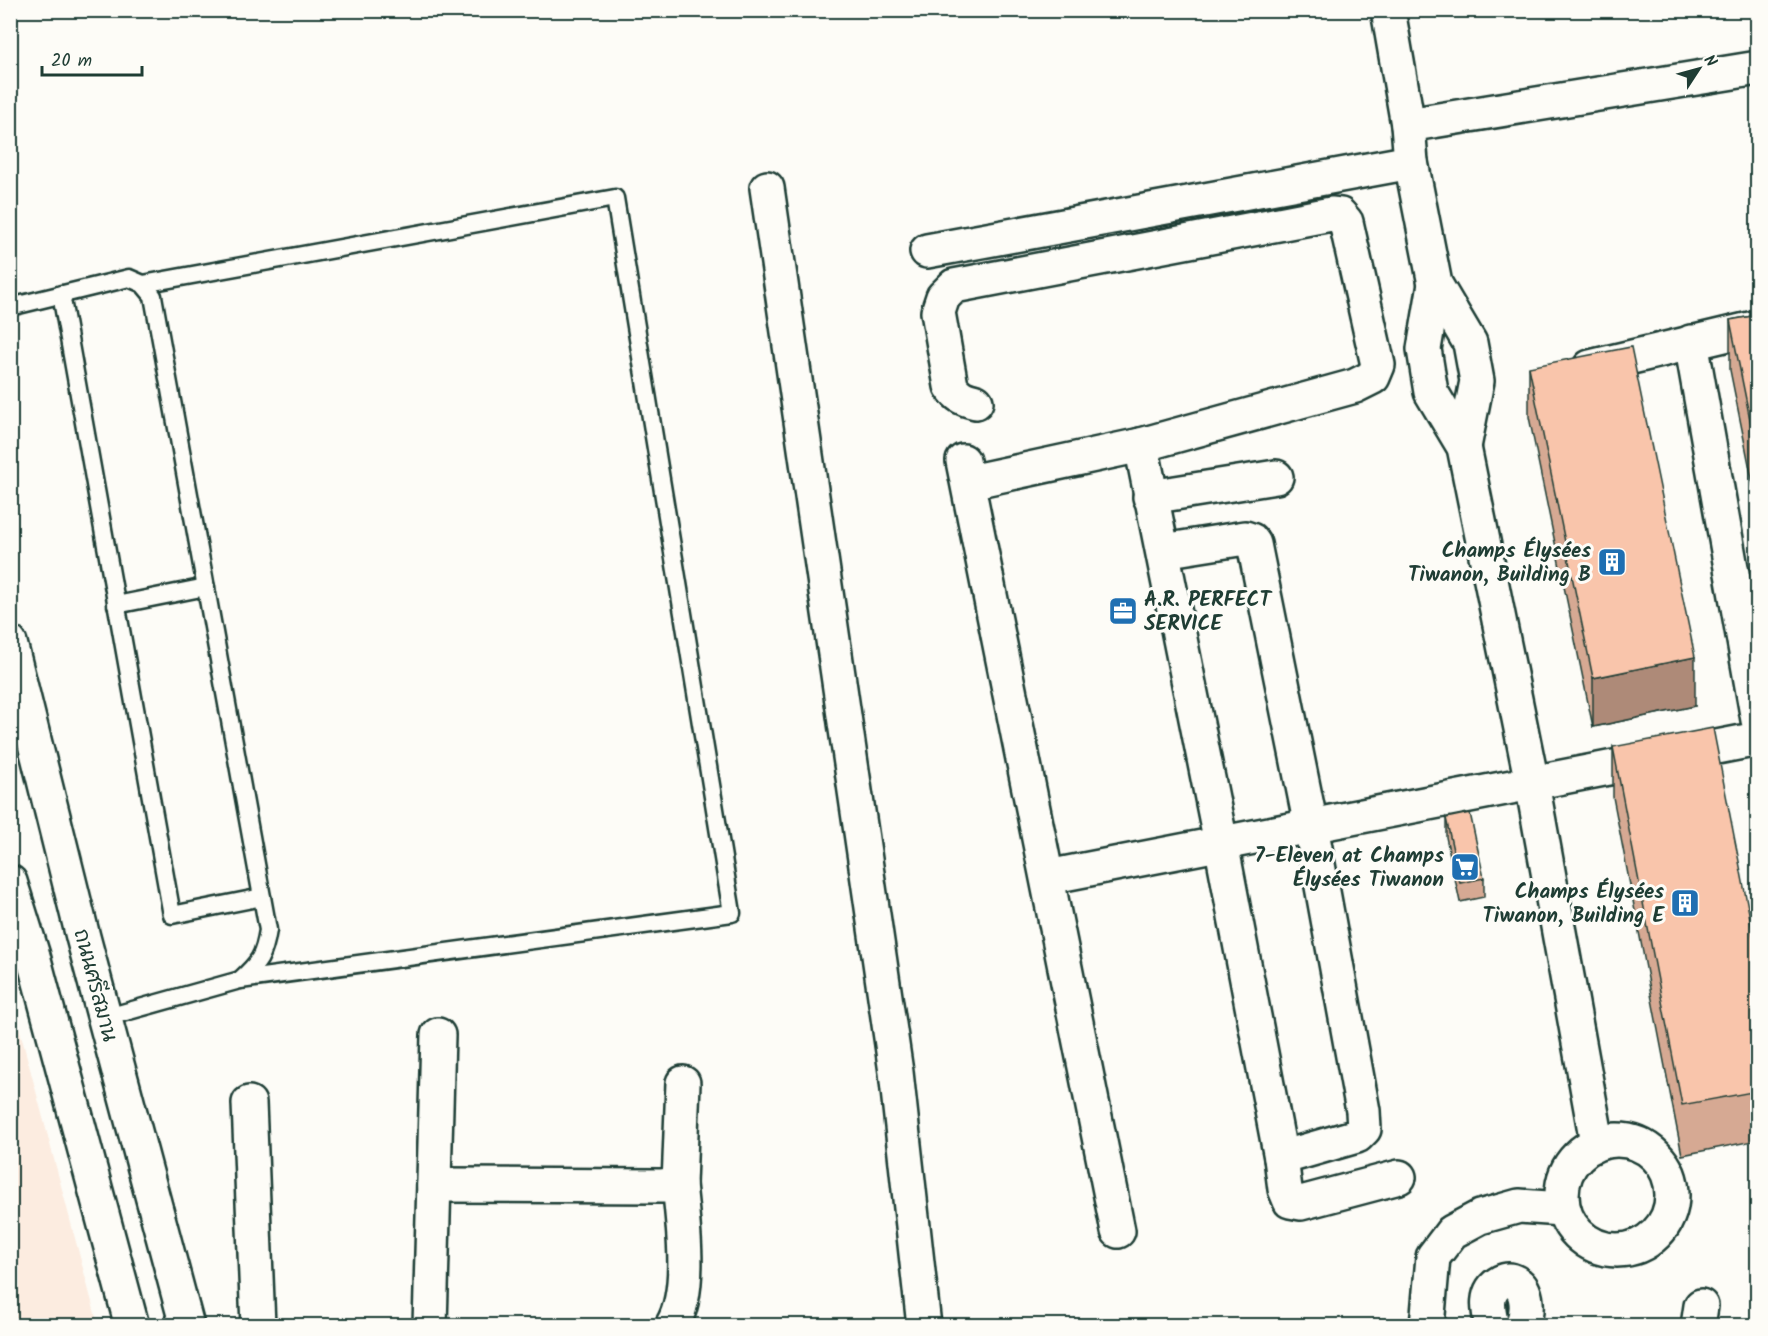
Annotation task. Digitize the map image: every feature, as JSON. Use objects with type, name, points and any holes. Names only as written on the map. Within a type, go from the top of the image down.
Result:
[{"type":"street","points":[[1388,10],[1408,125],[1411,162],[1435,284],[1470,343],[1477,381],[1464,447]]},
{"type":"street","points":[[1408,125],[1758,68]]},
{"type":"street","points":[[927,250],[1411,162]]},
{"type":"street","points":[[767,188],[896,1072],[924,1326]]},
{"type":"street","points":[[976,402],[963,399],[951,386],[938,312],[943,297],[954,286],[1331,214],[1341,215],[1346,222],[1378,365],[1373,377],[1355,386],[1141,445],[969,471],[1118,1231]]},
{"type":"street","points":[[1435,284],[1424,349],[1431,392],[1464,447],[1532,783],[1597,1142]]},
{"type":"street","points":[[1565,373],[1758,327]]},
{"type":"street","points":[[1691,342],[1758,720]]},
{"type":"street","points":[[1141,445],[1221,843],[1281,1158],[1284,1189],[1290,1201],[1301,1203],[1399,1177]]},
{"type":"street","points":[[1150,497],[1276,477]]},
{"type":"street","points":[[1163,551],[1245,538],[1254,544],[1311,826],[1363,1111],[1364,1129],[1357,1136],[1281,1158]]},
{"type":"street","name":"ถนนศรีสมาน","points":[[10,643],[83,937],[187,1326]]},
{"type":"street","points":[[1048,877],[1758,739]]},
{"type":"street","points":[[10,882],[22,957],[132,1326]]},
{"type":"street","points":[[430,1326],[438,1035]]},
{"type":"street","points":[[672,1326],[678,1317],[683,1290],[685,1256],[679,1184],[683,1083]]},
{"type":"street","points":[[249,1103],[258,1326]]},
{"type":"street","points":[[1619,1139],[1640,1144],[1658,1157],[1669,1176],[1672,1197],[1668,1218],[1655,1236],[1636,1248],[1615,1251],[1594,1246],[1576,1233],[1562,1209],[1562,1181],[1575,1157],[1597,1142],[1619,1139]]},
{"type":"street","points":[[434,1185],[662,1186],[679,1184]]},
{"type":"street","points":[[1427,1326],[1433,1257],[1452,1232],[1480,1217],[1519,1206],[1562,1209]]},
{"type":"street","points":[[1492,1326],[1489,1314],[1489,1295],[1503,1281],[1509,1280],[1515,1282],[1524,1293],[1527,1310],[1522,1326]]},
{"type":"lane","points":[[104,1018],[240,980],[732,913],[615,198],[143,284]]},
{"type":"lane","points":[[10,307],[129,278],[143,284],[153,296],[268,930],[266,947],[256,966],[240,980]]},
{"type":"lane","points":[[61,294],[172,915],[262,897]]},
{"type":"lane","points":[[116,605],[206,587]]},
{"type":"shaded area","points":[[11,997],[98,1325],[11,1325]]},
{"type":"building","points":[[1758,315],[1758,459],[1730,320]]},
{"type":"building","name":"Champs Élysées Tiwanon, Building B","points":[[1631,347],[1695,657],[1593,678],[1529,367]]},
{"type":"building","name":"Champs Élysées Tiwanon, Building E","points":[[1713,728],[1758,959],[1758,1091],[1682,1105],[1613,747]]},
{"type":"building","name":"7-Eleven at Champs Élysées Tiwanon","points":[[1470,813],[1484,878],[1460,883],[1446,818]]},
{"type":"place","name":"Champs Élysées Tiwanon, Building B","points":[[1612,562]]},
{"type":"place","name":"A.R. PERFECT SERVICE","points":[[1123,611]]},
{"type":"place","name":"7-Eleven at Champs Élysées Tiwanon","points":[[1465,867]]},
{"type":"place","name":"Champs Élysées Tiwanon, Building E","points":[[1685,903]]}]
